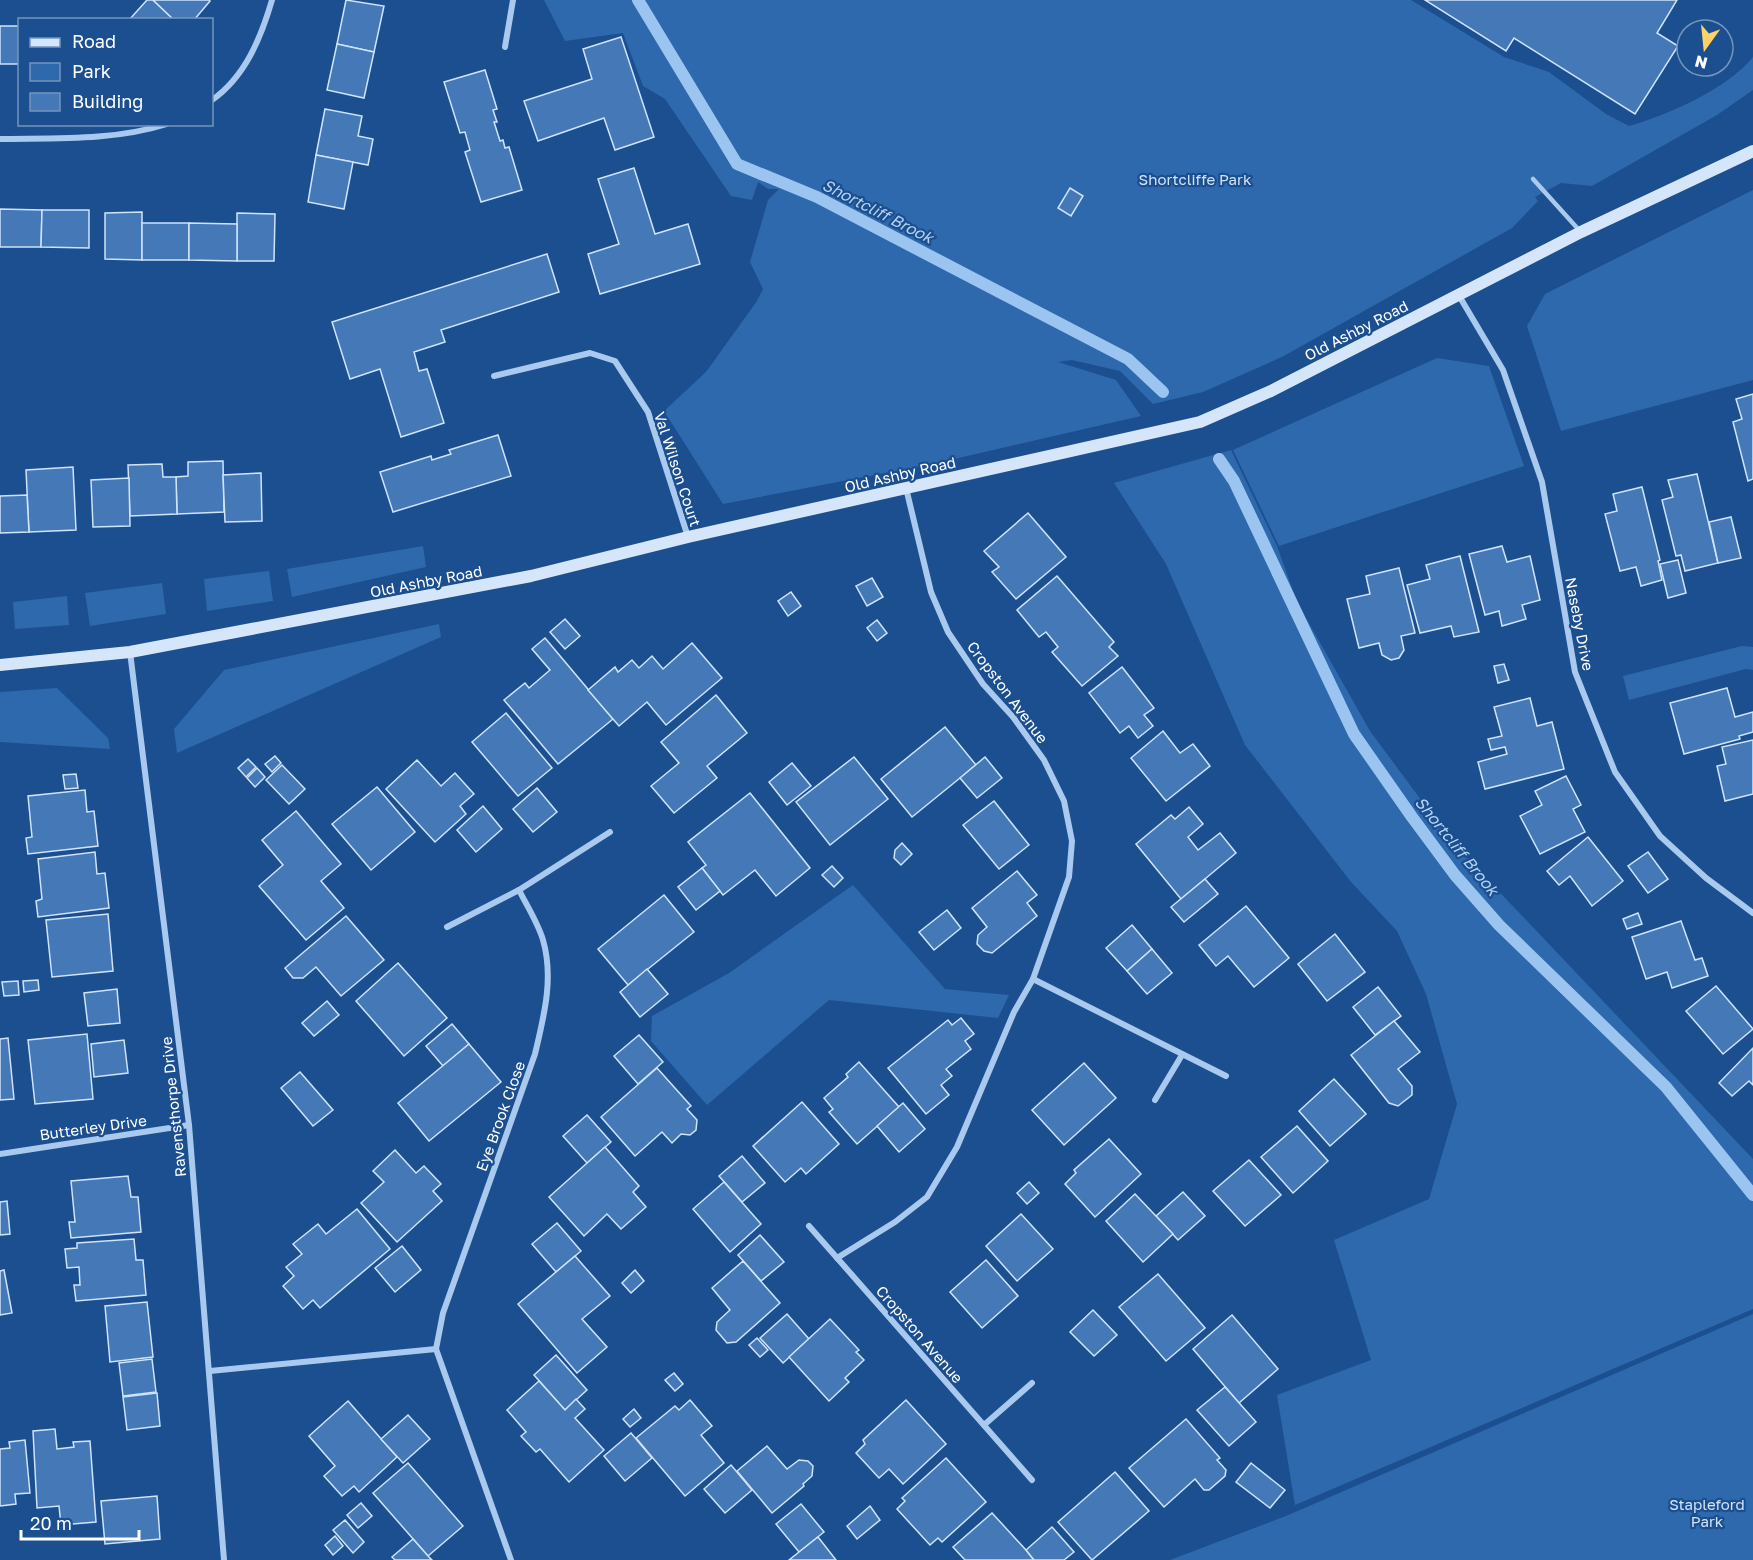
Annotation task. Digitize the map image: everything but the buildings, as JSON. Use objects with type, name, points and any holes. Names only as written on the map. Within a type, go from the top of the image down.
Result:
[{"type":"street","points":[[213,99],[226,90],[261,39],[272,0]]},
{"type":"street","points":[[505,47],[513,0]]},
{"type":"street","points":[[0,139],[93,138],[138,133],[161,126]]},
{"type":"street","name":"Old Ashby Road","points":[[0,665],[130,652],[531,576],[688,537],[1200,422],[1271,391],[1581,232],[1753,151]]},
{"type":"street","name":"Naseby Drive","points":[[1458,294],[1503,370],[1542,482],[1575,672],[1615,772],[1660,836],[1706,878],[1753,913]]},
{"type":"street","name":"Val Wilson Court","points":[[494,376],[590,353],[615,361],[648,412],[688,537]]},
{"type":"street","name":"Cropston Avenue","points":[[837,1258],[895,1222],[927,1197],[957,1147],[1014,1012],[1033,979],[1069,877],[1072,841],[1064,801],[1044,760],[1013,717],[982,684],[948,632],[931,592],[906,488]]},
{"type":"street","name":"Ravensthorpe Drive","points":[[130,652],[189,1125],[224,1560]]},
{"type":"street","points":[[447,927],[519,890],[610,832]]},
{"type":"street","name":"Eye Brook Close","points":[[436,1349],[443,1313],[535,1054],[544,1017],[549,977],[543,939],[519,890]]},
{"type":"street","points":[[1033,979],[1226,1076]]},
{"type":"street","points":[[1155,1100],[1182,1055]]},
{"type":"street","name":"Butterley Drive","points":[[0,1154],[189,1125]]},
{"type":"street","name":"Cropston Avenue","points":[[809,1226],[1032,1480]]},
{"type":"street","points":[[210,1371],[436,1349],[511,1560]]},
{"type":"street","points":[[984,1425],[1032,1383]]},
{"type":"lane","points":[[1533,179],[1581,232]]},
{"type":"green space","name":"Shortcliffe Park","points":[[544,0],[1411,0],[1504,57],[1549,72],[1606,114],[1629,126],[1679,108],[1731,78],[1735,78],[1735,74],[1753,57],[1753,90],[1717,115],[1592,186],[1561,183],[1535,197],[1538,201],[1512,228],[1282,357],[1203,392],[1153,404],[1120,371],[1072,360],[1058,362],[1116,380],[1141,416],[937,463],[723,504],[664,411],[706,372],[757,301],[763,289],[750,262],[768,200],[779,189],[768,189],[758,182],[752,200],[731,196],[665,99],[643,86],[623,33],[565,41]]},
{"type":"green space","points":[[1753,190],[1753,380],[1561,431],[1527,326],[1545,294]]},
{"type":"green space","points":[[1437,358],[1489,366],[1524,466],[1279,546],[1233,450]]},
{"type":"green space","points":[[1231,450],[1277,546],[1297,602],[1370,731],[1453,843],[1753,1159],[1753,1309],[1295,1505],[1277,1395],[1371,1360],[1334,1240],[1429,1199],[1457,1104],[1426,994],[1397,931],[1351,882],[1245,745],[1166,564],[1114,483]]},
{"type":"green space","points":[[423,546],[426,567],[292,597],[287,569]]},
{"type":"green space","points":[[269,571],[273,601],[207,611],[204,579]]},
{"type":"green space","points":[[162,583],[166,614],[90,626],[85,593]]},
{"type":"green space","points":[[67,596],[69,625],[15,629],[13,602]]},
{"type":"green space","points":[[439,624],[441,637],[177,753],[174,729],[224,670]]},
{"type":"green space","points":[[1742,646],[1753,647],[1753,670],[1746,669],[1629,700],[1623,676]]},
{"type":"green space","points":[[57,688],[108,738],[110,749],[0,742],[0,692]]},
{"type":"green space","points":[[853,885],[945,989],[1009,995],[998,1018],[829,1000],[707,1105],[651,1041],[652,1016],[729,973]]},
{"type":"green space","name":"Stapleford Park","points":[[1753,1314],[1753,1560],[1170,1560],[1286,1516]]},
{"type":"waterway","name":"Shortcliff Brook","points":[[638,0],[737,164],[817,197],[1128,359],[1163,392]]},
{"type":"waterway","name":"Shortcliff Brook","points":[[1219,459],[1234,481],[1354,734],[1412,817],[1455,875],[1499,925],[1666,1087],[1753,1195]]}]
